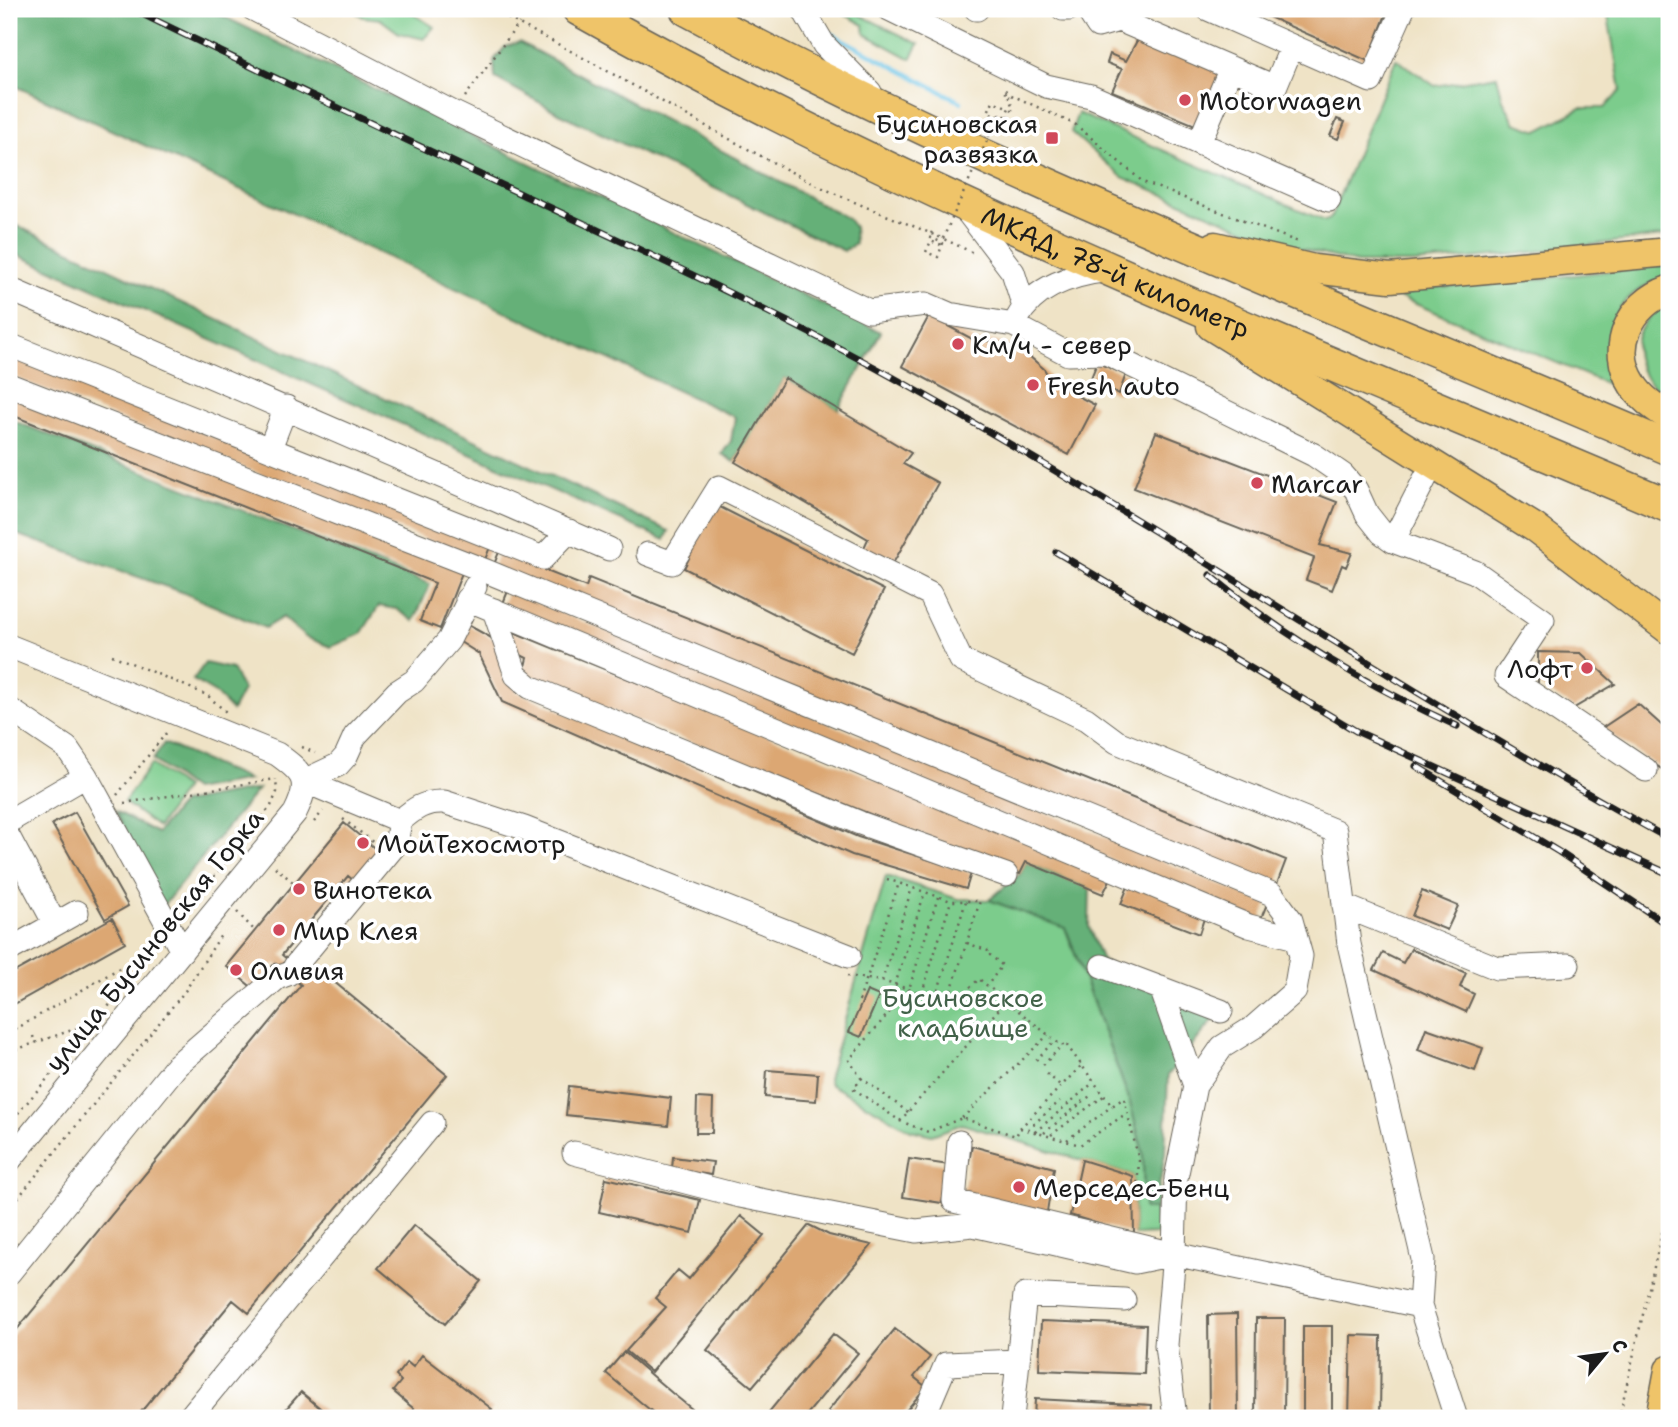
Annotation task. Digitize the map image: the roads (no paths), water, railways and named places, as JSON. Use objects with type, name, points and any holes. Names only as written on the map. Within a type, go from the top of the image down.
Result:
[{"type":"highway","name":"МКАД, 78-й километр","points":[[579,9],[700,77],[962,205],[1669,506]]},
{"type":"highway","name":"МКАД, 78-й километр","points":[[687,9],[899,117],[1152,231],[1669,448]]},
{"type":"main road","points":[[1152,231],[1314,269],[1381,277],[1442,275],[1669,252]]},
{"type":"main road","points":[[1143,284],[1535,528],[1669,629]]},
{"type":"main road","points":[[1669,290],[1647,301],[1634,315],[1625,330],[1622,348],[1623,366],[1634,387],[1669,417]]},
{"type":"main road","points":[[1660,1418],[1669,1370]]},
{"type":"street","points":[[253,9],[454,113],[869,311],[926,304],[949,314],[1019,316],[1068,354],[1106,353],[1314,455],[1343,475],[1356,490],[1367,514],[1382,533],[1393,541],[1475,572],[1543,620],[1506,676],[1646,771]]},
{"type":"street","points":[[803,9],[824,45],[839,63],[899,117]]},
{"type":"street","points":[[889,9],[1036,82],[1091,96],[1329,200]]},
{"type":"street","points":[[1063,9],[1069,9]]},
{"type":"street","points":[[1087,9],[1098,26],[1119,20],[1275,87],[1292,46]]},
{"type":"street","points":[[1208,9],[1371,81],[1403,9]]},
{"type":"street","points":[[1199,143],[1231,68]]},
{"type":"street","points":[[962,205],[1013,272],[1019,316]]},
{"type":"street","points":[[1019,316],[1056,284],[1082,274],[1111,270]]},
{"type":"street","points":[[9,289],[609,549]]},
{"type":"street","points":[[9,345],[544,558],[569,531]]},
{"type":"street","points":[[9,385],[486,571],[1272,894],[1291,920],[1301,956],[1295,991],[1254,1027],[1222,1047],[1195,1086],[1176,1178],[1174,1254],[1166,1345],[1175,1418]]},
{"type":"street","points":[[270,449],[286,407]]},
{"type":"street","points":[[1393,541],[1433,463]]},
{"type":"street","points":[[648,554],[672,563],[719,487],[930,594],[961,660],[1086,719],[1117,742],[1335,831],[1349,944],[1423,1259],[1420,1306],[1457,1418]]},
{"type":"street","points":[[304,781],[338,765],[346,756],[355,736],[397,692],[414,681],[449,640],[467,599],[486,571],[497,540]]},
{"type":"street","points":[[467,599],[1249,926],[1296,938]]},
{"type":"street","points":[[494,610],[516,675],[530,687],[860,823],[1006,875]]},
{"type":"street","points":[[9,646],[277,754],[297,768],[304,781],[332,801],[400,821]]},
{"type":"street","points":[[9,709],[67,748],[86,776],[114,806],[172,947]]},
{"type":"street","points":[[9,821],[86,776]]},
{"type":"street","name":"улица Бусиновская Горка","points":[[9,1161],[172,947],[295,813],[304,792],[304,781]]},
{"type":"street","points":[[9,1273],[177,1065],[277,978],[292,970],[396,844],[400,821],[418,806],[444,802],[537,833],[849,957]]},
{"type":"street","points":[[12,851],[55,924]]},
{"type":"street","points":[[1344,906],[1497,968],[1568,965]]},
{"type":"street","points":[[9,950],[77,912]]},
{"type":"street","points":[[1102,966],[1221,1011]]},
{"type":"street","points":[[1161,988],[1195,1086]]},
{"type":"street","points":[[189,1418],[432,1123]]},
{"type":"street","points":[[960,1142],[954,1201],[1174,1254],[1420,1306]]},
{"type":"street","points":[[574,1153],[740,1196],[916,1231],[972,1225],[1135,1262],[1174,1254]]},
{"type":"street","points":[[1012,1418],[1025,1295],[1124,1300]]},
{"type":"street","points":[[923,1418],[946,1364],[1018,1361]]},
{"type":"waterway","points":[[830,33],[961,102]]},
{"type":"railway","points":[[132,9],[700,278],[876,368],[1076,483],[1470,724],[1669,839]]},
{"type":"railway","points":[[1056,552],[1356,731],[1669,874]]},
{"type":"railway","points":[[1210,575],[1268,620],[1329,659],[1457,726]]},
{"type":"railway","points":[[1416,766],[1559,852],[1669,926]]},
{"type":"place","name":"Motorwagen","points":[[1185,100]]},
{"type":"place","name":"Бусиновская развязка","points":[[1052,138]]},
{"type":"place","name":"Км/ч - север","points":[[958,344]]},
{"type":"place","name":"Fresh auto","points":[[1033,385]]},
{"type":"place","name":"Marcar","points":[[1257,483]]},
{"type":"place","name":"Лофт","points":[[1587,668]]},
{"type":"place","name":"МойТехосмотр","points":[[363,843]]},
{"type":"place","name":"Винотека","points":[[299,889]]},
{"type":"place","name":"Мир Клея","points":[[279,930]]},
{"type":"place","name":"Оливия","points":[[236,970]]},
{"type":"place","name":"Мерседес-Бенц","points":[[1019,1187]]},
{"type":"park label","name":"Бусиновское кладбище","points":[[963,1012]]}]
